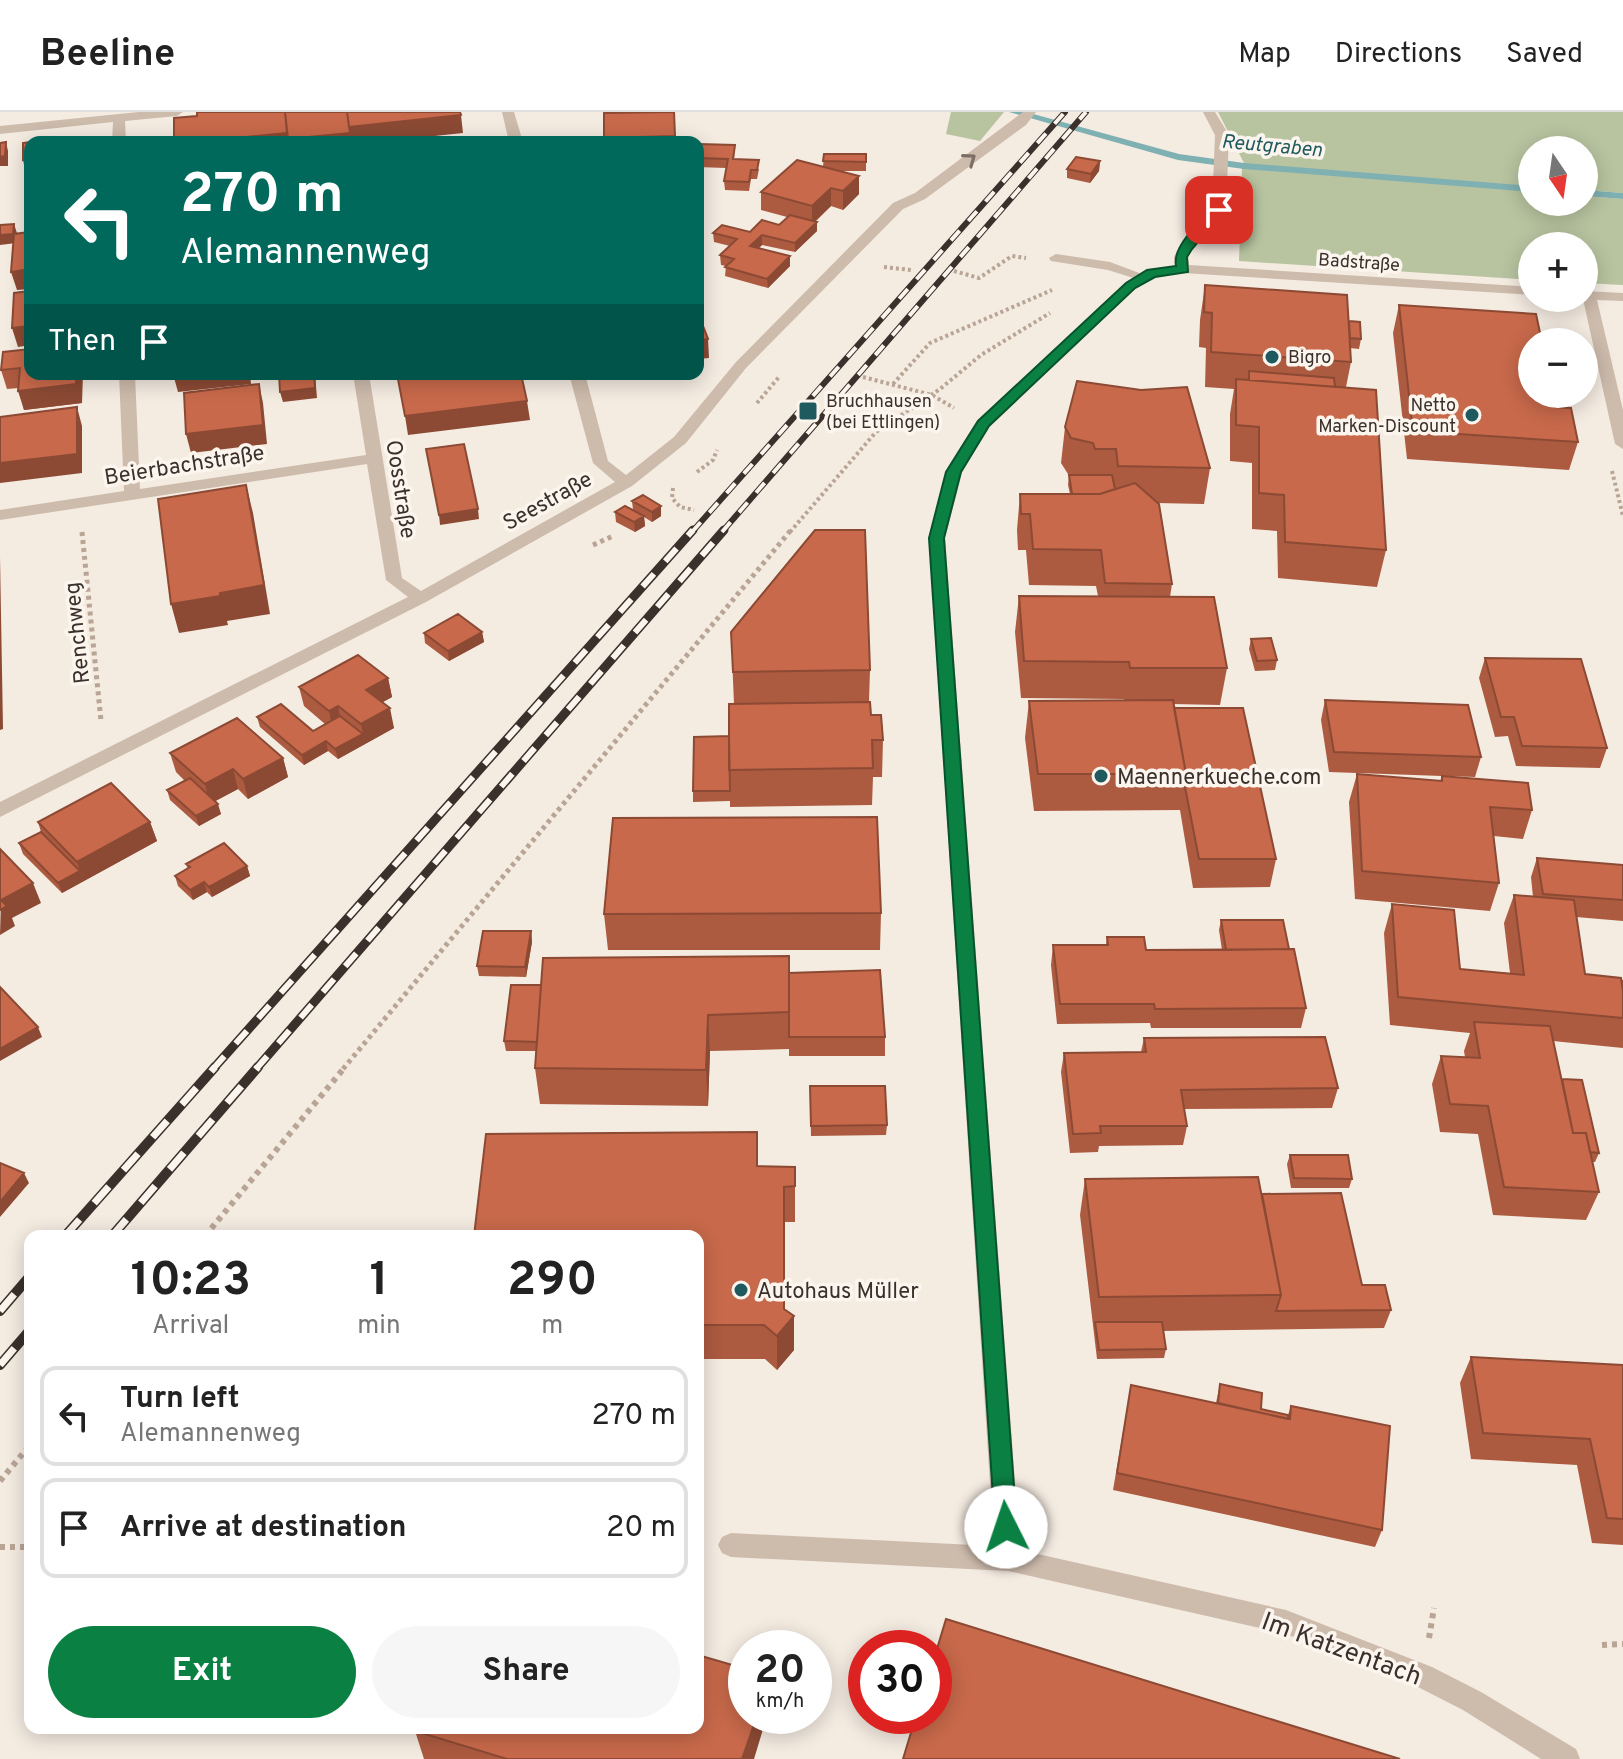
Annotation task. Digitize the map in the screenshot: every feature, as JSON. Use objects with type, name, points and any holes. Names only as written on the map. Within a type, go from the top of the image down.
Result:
[{"type":"street","points":[[0,130],[177,112]]},
{"type":"street","points":[[508,112],[514,136]]},
{"type":"street","points":[[1008,1559],[937,538],[954,472],[983,424],[1121,293],[1155,272],[1183,269],[1181,257],[1186,247],[1219,210],[1222,135],[1209,112]]},
{"type":"street","name":"Seestraße","points":[[0,810],[121,752],[420,598],[626,483],[680,440],[741,365],[898,206],[920,196],[1025,117]]},
{"type":"street","points":[[119,118],[119,136]]},
{"type":"street","points":[[1056,258],[1110,266],[1143,277]]},
{"type":"street","name":"Badstraße","points":[[1183,269],[1518,290]]},
{"type":"street","points":[[1598,296],[1623,297]]},
{"type":"street","points":[[1590,312],[1623,444]]},
{"type":"street","points":[[127,380],[132,494]]},
{"type":"street","name":"Oosstraße","points":[[362,380],[394,580],[420,598]]},
{"type":"street","points":[[579,380],[601,463],[626,483]]},
{"type":"street","name":"Beierbachstraße","points":[[0,515],[375,458]]},
{"type":"street","name":"Im Katzentach","points":[[731,1545],[1008,1559],[1286,1622],[1423,1676],[1472,1701],[1566,1759]]},
{"type":"path","points":[[954,271],[979,278],[1012,256]]},
{"type":"path","points":[[885,267],[911,270]]},
{"type":"path","points":[[893,384],[930,343],[1055,289]]},
{"type":"path","points":[[210,1230],[850,459],[876,432],[932,395],[981,355],[1063,305]]},
{"type":"path","points":[[749,412],[780,376]]},
{"type":"path","points":[[863,377],[932,395]]},
{"type":"path","points":[[693,473],[713,460],[723,443]]},
{"type":"path","points":[[677,484],[670,491],[672,498],[680,507],[694,510]]},
{"type":"path","name":"Renchweg","points":[[80,503],[103,735],[121,752]]},
{"type":"path","points":[[593,545],[613,536]]},
{"type":"path","points":[[0,1481],[24,1452]]},
{"type":"path","points":[[0,1547],[24,1547]]},
{"type":"path","points":[[1602,1645],[1623,1644]]},
{"type":"green space","points":[[951,112],[1004,112],[980,141],[946,134]]},
{"type":"green space","points":[[1218,112],[1623,112],[1623,193],[1598,191],[1598,136],[1518,136],[1518,186],[1245,165]]},
{"type":"green space","points":[[1242,168],[1518,190],[1518,216],[1598,216],[1598,197],[1623,199],[1623,285],[1598,284],[1598,232],[1518,232],[1518,279],[1239,261]]},
{"type":"building","points":[[197,112],[285,112],[287,133],[174,136],[174,118],[197,116]]},
{"type":"building","points":[[285,112],[347,112],[350,133],[288,136]]},
{"type":"building","points":[[347,112],[460,112],[461,115],[349,127]]},
{"type":"building","points":[[674,112],[675,136],[604,136],[604,113]]},
{"type":"building","points":[[6,142],[5,156],[0,157],[0,143]]},
{"type":"building","points":[[704,144],[735,145],[733,159],[759,160],[757,170],[751,170],[749,182],[724,181],[728,159],[704,158]]},
{"type":"building","points":[[824,154],[866,154],[866,162],[823,161]]},
{"type":"building","points":[[1076,157],[1100,161],[1091,174],[1067,169]]},
{"type":"building","points":[[797,160],[859,176],[843,191],[831,188],[812,206],[761,192]]},
{"type":"building","points":[[790,215],[817,222],[795,243],[762,235],[750,246],[790,256],[767,279],[725,267],[734,259],[720,255],[737,239],[713,233],[722,225],[750,232],[762,220],[779,225]]},
{"type":"building","points":[[14,224],[13,234],[0,235],[0,225]]},
{"type":"building","points":[[24,233],[24,270],[11,272],[14,234]]},
{"type":"building","points":[[1205,285],[1347,295],[1351,362],[1211,352],[1212,313],[1204,312]]},
{"type":"building","points":[[24,292],[24,327],[12,328],[14,293]]},
{"type":"building","name":"Netto Marken-Discount","points":[[1399,305],[1536,314],[1539,328],[1518,328],[1518,408],[1571,408],[1578,442],[1413,431]]},
{"type":"building","points":[[1349,321],[1360,322],[1361,339],[1350,338]]},
{"type":"building","points":[[24,350],[24,380],[76,380],[76,384],[18,391],[20,368],[1,370],[3,352]]},
{"type":"building","points":[[1249,371],[1334,378],[1335,387],[1249,380]]},
{"type":"building","points":[[1236,379],[1376,390],[1386,550],[1285,542],[1284,495],[1259,493],[1259,427],[1236,425]]},
{"type":"building","points":[[279,380],[314,380],[315,388],[280,392]]},
{"type":"building","points":[[398,380],[522,380],[527,401],[405,416]]},
{"type":"building","points":[[1077,381],[1141,390],[1187,387],[1210,468],[1118,466],[1116,449],[1095,449],[1093,443],[1071,438],[1065,427]]},
{"type":"building","points":[[259,384],[263,425],[186,434],[184,393]]},
{"type":"building","points":[[77,407],[77,454],[0,463],[0,417]]},
{"type":"building","points":[[464,444],[478,509],[439,515],[426,449]]},
{"type":"building","points":[[1069,475],[1112,475],[1115,489],[1100,494],[1072,494]]},
{"type":"building","points":[[1135,483],[1159,504],[1172,584],[1105,583],[1101,550],[1033,549],[1030,514],[1021,514],[1020,494],[1100,494]]},
{"type":"building","points":[[246,485],[264,585],[171,604],[158,499]]},
{"type":"building","points":[[643,495],[661,506],[652,512],[632,501]]},
{"type":"building","points":[[625,506],[644,516],[634,522],[615,512]]},
{"type":"building","points":[[815,530],[865,530],[870,670],[733,672],[731,632]]},
{"type":"building","points":[[1019,596],[1214,597],[1227,668],[1130,668],[1129,662],[1024,661]]},
{"type":"building","points":[[458,614],[482,632],[448,651],[424,633]]},
{"type":"building","points":[[1271,638],[1277,660],[1257,661],[1251,639]]},
{"type":"building","points":[[358,655],[388,678],[366,690],[390,708],[361,724],[338,706],[329,711],[299,687]]},
{"type":"building","points":[[1485,658],[1581,659],[1607,748],[1522,746],[1514,717],[1501,717]]},
{"type":"building","points":[[1173,700],[1186,774],[1038,774],[1029,701]]},
{"type":"building","points":[[1325,700],[1468,705],[1481,757],[1334,752]]},
{"type":"building","points":[[870,702],[871,715],[881,715],[883,740],[872,740],[873,768],[729,770],[729,704]]},
{"type":"building","points":[[281,704],[313,731],[340,716],[363,734],[335,749],[326,741],[302,755],[257,717]]},
{"type":"building","points":[[1174,708],[1243,708],[1276,859],[1199,859]]},
{"type":"building","points":[[237,718],[283,758],[243,779],[233,769],[205,784],[170,753]]},
{"type":"building","points":[[729,736],[730,791],[693,791],[694,737]]},
{"type":"building","points":[[1357,774],[1442,781],[1442,776],[1528,783],[1532,810],[1490,807],[1499,883],[1362,871]]},
{"type":"building","points":[[190,778],[218,804],[196,816],[167,790]]},
{"type":"building","points":[[111,783],[150,822],[77,862],[38,822]]},
{"type":"building","points":[[877,817],[881,913],[604,914],[613,818]]},
{"type":"building","points":[[41,832],[80,871],[58,883],[19,843]]},
{"type":"building","points":[[224,843],[247,866],[209,887],[204,882],[190,890],[175,876],[190,867],[186,864]]},
{"type":"building","points":[[0,849],[33,883],[1,900],[7,906],[0,910]]},
{"type":"building","points":[[1537,858],[1623,865],[1623,900],[1543,894]]},
{"type":"building","points":[[1514,895],[1574,900],[1585,974],[1621,978],[1623,1018],[1398,997],[1392,904],[1454,910],[1460,969],[1524,975]]},
{"type":"building","points":[[1221,920],[1283,920],[1289,949],[1226,950]]},
{"type":"building","points":[[483,931],[531,931],[525,967],[477,966]]},
{"type":"building","points":[[1107,937],[1144,937],[1146,950],[1294,949],[1306,1008],[1155,1009],[1154,1004],[1060,1004],[1053,945],[1108,945]]},
{"type":"building","points":[[789,956],[789,1012],[708,1015],[706,1070],[535,1068],[543,958]]},
{"type":"building","points":[[880,970],[885,1037],[789,1037],[789,973]]},
{"type":"building","points":[[511,985],[541,985],[537,1042],[504,1041]]},
{"type":"building","points":[[0,987],[38,1027],[0,1049]]},
{"type":"building","points":[[1474,1022],[1550,1026],[1573,1133],[1586,1133],[1599,1192],[1504,1187],[1488,1106],[1450,1104],[1441,1056],[1480,1058]]},
{"type":"building","points":[[1325,1037],[1338,1088],[1181,1090],[1187,1126],[1100,1126],[1101,1133],[1073,1134],[1064,1053],[1146,1052],[1144,1038]]},
{"type":"building","points":[[1562,1079],[1582,1080],[1599,1153],[1590,1152],[1586,1133],[1573,1133]]},
{"type":"building","points":[[810,1086],[885,1086],[887,1125],[811,1126]]},
{"type":"building","name":"Autohaus Müller","points":[[757,1132],[757,1166],[795,1167],[795,1186],[784,1187],[784,1309],[794,1316],[777,1336],[764,1325],[704,1325],[704,1230],[475,1230],[486,1134]]},
{"type":"building","points":[[1290,1155],[1348,1155],[1352,1179],[1294,1178]]},
{"type":"building","points":[[0,1163],[24,1173],[0,1202]]},
{"type":"building","points":[[1258,1177],[1281,1295],[1099,1297],[1085,1179]]},
{"type":"building","points":[[1341,1193],[1362,1285],[1385,1285],[1391,1310],[1276,1311],[1281,1295],[1262,1194]]},
{"type":"building","points":[[1095,1322],[1162,1322],[1166,1349],[1099,1350]]},
{"type":"building","points":[[1471,1357],[1623,1365],[1623,1519],[1607,1518],[1590,1439],[1483,1433]]},
{"type":"building","points":[[1220,1384],[1262,1393],[1261,1409],[1288,1415],[1288,1419],[1218,1403]]},
{"type":"building","points":[[1131,1385],[1290,1419],[1291,1406],[1390,1426],[1382,1530],[1117,1473]]},
{"type":"building","points":[[946,1619],[1400,1759],[903,1759],[911,1734],[952,1734],[952,1630],[943,1630]]},
{"type":"building","points":[[704,1657],[728,1664],[728,1734],[751,1734],[742,1759],[507,1759],[425,1734],[704,1734]]},
{"type":"waterway","name":"Reutgraben","points":[[1014,112],[1178,157],[1244,166],[1518,188]]},
{"type":"waterway","name":"Reutgraben","points":[[1598,194],[1623,196]]},
{"type":"railway","points":[[692,532],[1065,112]]},
{"type":"railway","points":[[722,532],[1086,112]]},
{"type":"railway","points":[[213,1069],[693,530]]},
{"type":"railway","points":[[256,1069],[724,530]]},
{"type":"railway","points":[[70,1230],[215,1067]]},
{"type":"railway","points":[[117,1230],[258,1067]]},
{"type":"railway","points":[[0,1311],[24,1283]]},
{"type":"railway","points":[[0,1365],[24,1337]]},
{"type":"place","name":"Bigro","points":[[1272,357]]},
{"type":"place","name":"Bruchhausen (bei Ettlingen)","points":[[808,411]]},
{"type":"place","name":"Netto Marken-Discount","points":[[1472,415]]},
{"type":"place","name":"Maennerkueche.com","points":[[1101,776]]},
{"type":"place","name":"Autohaus Müller","points":[[741,1290]]},
{"type":"route","points":[[1006,1527],[937,538],[954,472],[983,424],[1131,285],[1151,273],[1183,269],[1181,257],[1186,247],[1219,210]]}]
